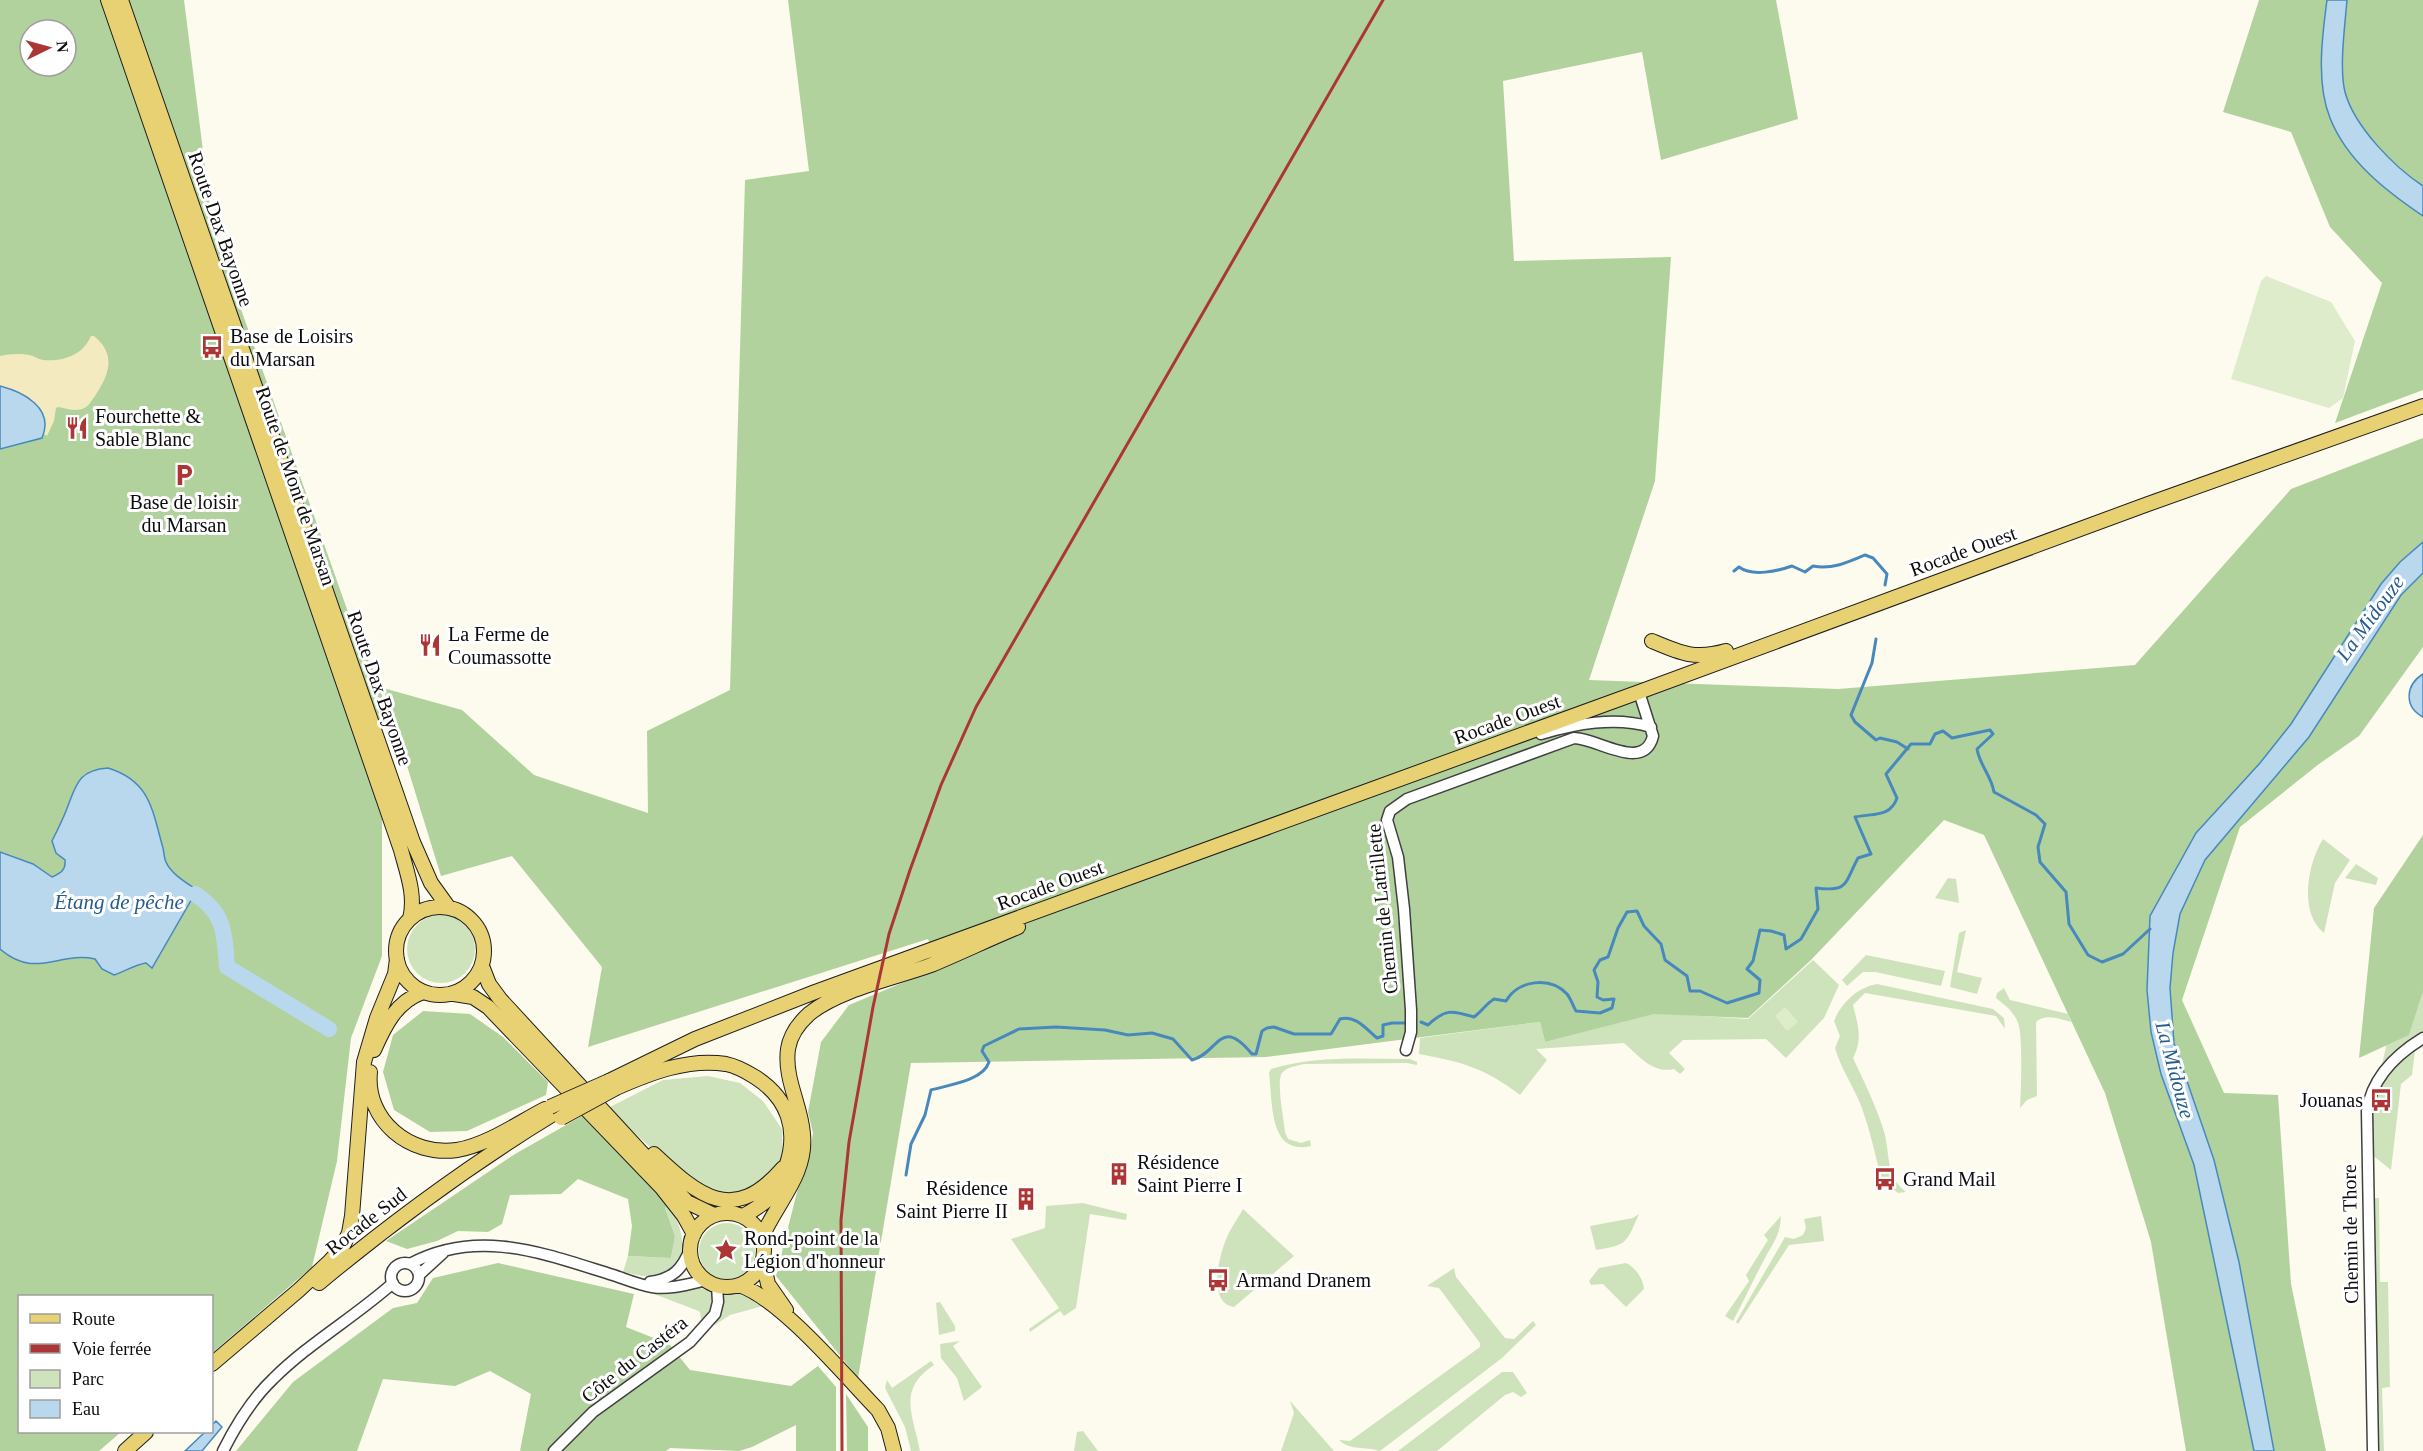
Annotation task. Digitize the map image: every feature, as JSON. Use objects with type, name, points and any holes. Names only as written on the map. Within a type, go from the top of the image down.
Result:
[{"type":"main road","name":"Route de Mont de Marsan","points":[[108,0],[401,850],[411,887],[410,919]]},
{"type":"main road","name":"Route Dax Bayonne","points":[[121,0],[413,842],[431,884],[449,908]]},
{"type":"main road","name":"Rocade Ouest","points":[[613,1085],[695,1039],[815,992],[2423,406]]},
{"type":"main road","points":[[1652,641],[1694,656],[1710,656],[1798,633]]},
{"type":"main road","points":[[762,1237],[769,1221],[792,1186],[802,1156],[802,1126],[790,1079],[788,1057],[791,1039],[801,1022],[809,1015],[833,1000],[932,964],[1015,928],[1289,827],[1356,794]]},
{"type":"main road","points":[[213,1363],[299,1290],[336,1255],[345,1240],[352,1216],[364,1062],[376,1018],[395,974],[399,937],[410,919],[432,908],[449,908],[470,918],[477,927],[484,947],[482,966],[471,984],[454,994]]},
{"type":"main road","points":[[397,958],[406,979],[423,992],[443,996],[454,994],[473,997],[488,1007],[662,1188],[694,1233]]},
{"type":"main road","points":[[482,966],[489,984],[500,999],[604,1113],[687,1202],[714,1215]]},
{"type":"main road","points":[[423,992],[409,998],[398,1008],[374,1050],[369,1085],[376,1110],[390,1129],[401,1138],[437,1150],[458,1150],[555,1112],[613,1085],[681,1065],[702,1062],[728,1065],[748,1072],[776,1093],[788,1113],[793,1130],[788,1161],[780,1186],[770,1198],[743,1216]]},
{"type":"main road","name":"Rocade Sud","points":[[213,1373],[355,1253],[457,1175],[555,1112]]},
{"type":"main road","points":[[604,1113],[617,1120],[682,1180],[697,1191],[712,1197],[727,1200],[755,1194],[768,1185],[788,1161]]},
{"type":"main road","points":[[810,1340],[768,1284],[763,1260],[762,1237],[751,1221],[733,1213],[714,1215],[699,1226],[694,1233],[690,1249],[697,1272],[712,1283],[738,1286],[758,1293],[810,1340],[878,1410],[888,1428],[894,1451]]},
{"type":"main road","points":[[738,1286],[758,1271],[763,1260]]},
{"type":"main road","points":[[116,1451],[135,1433]]},
{"type":"main road","points":[[124,1451],[144,1433]]},
{"type":"street","points":[[1488,746],[1509,744],[1582,723],[1632,724],[1651,727],[1639,693]]},
{"type":"street","name":"Chemin de Latrillette","points":[[1406,1050],[1411,1032],[1407,943],[1399,867],[1387,820],[1390,811],[1407,799],[1574,738],[1586,738],[1623,753],[1640,752],[1652,742],[1651,727]]},
{"type":"street","name":"Chemin de Thore","points":[[2373,1451],[2367,1111],[2369,1099],[2384,1071],[2402,1052],[2423,1038]]},
{"type":"street","points":[[410,1264],[417,1270],[415,1286],[408,1290],[396,1286],[392,1276],[394,1268],[401,1264],[410,1264],[446,1250],[484,1245],[524,1248],[653,1287],[712,1283]]},
{"type":"street","points":[[640,1284],[658,1281],[674,1274],[685,1263],[690,1249]]},
{"type":"street","points":[[418,1275],[446,1250]]},
{"type":"street","name":"Côte du Castéra","points":[[554,1451],[593,1412],[690,1342],[717,1311],[712,1283]]},
{"type":"street","points":[[223,1451],[240,1420],[271,1381],[369,1304],[396,1286]]},
{"type":"green space","points":[[0,0],[184,0],[213,230],[360,646],[382,684],[382,956],[351,1038],[337,1161],[312,1267],[213,1352],[213,1295],[18,1295],[18,1433],[120,1433],[99,1451],[0,1451]]},
{"type":"green space","points":[[788,0],[1776,0],[1798,119],[1661,160],[1642,52],[1503,81],[1514,261],[1671,257],[1655,481],[1589,680],[1838,689],[2135,665],[2291,489],[2423,438],[2423,647],[2359,736],[2319,764],[2240,827],[2182,1000],[2224,1093],[2278,1095],[2291,1284],[2326,1451],[2186,1451],[2151,1242],[2105,1093],[1984,835],[1944,820],[1811,960],[1748,1018],[1654,1014],[1545,1042],[1540,1022],[1266,1057],[911,1063],[858,1378],[776,1276],[797,1192],[809,1158],[813,1133],[808,1112],[821,1042],[849,1005],[938,968],[928,939],[588,1047],[602,967],[512,856],[441,876],[383,688],[462,710],[534,775],[648,813],[647,731],[730,690],[745,180],[809,171]]},
{"type":"green space","points":[[2259,0],[2423,0],[2423,390],[2335,423],[2382,283],[2330,227],[2291,132],[2223,112]]},
{"type":"green space","points":[[2266,276],[2331,302],[2355,341],[2343,398],[2329,408],[2231,379],[2261,281]]},
{"type":"green space","points":[[2423,835],[2423,991],[2409,1035],[2359,1058],[2374,908]]},
{"type":"green space","points":[[2323,839],[2350,860],[2335,883],[2324,933],[2316,924],[2308,901],[2313,861]]},
{"type":"green space","points":[[2356,864],[2378,878],[2376,885],[2345,878]]},
{"type":"green space","points":[[2423,868],[2423,1036],[2381,1069],[2386,1047]]},
{"type":"green space","points":[[1948,878],[1956,879],[1959,903],[1935,898]]},
{"type":"green space","points":[[441,915],[454,918],[465,925],[472,936],[475,949],[472,962],[465,973],[454,980],[441,983],[428,980],[417,973],[410,962],[407,949],[410,936],[417,925],[428,918]]},
{"type":"green space","points":[[1966,930],[1957,972],[1982,978],[1977,994],[1950,987],[1959,933]]},
{"type":"green space","points":[[1866,955],[1945,971],[1941,986],[1875,972],[1863,972],[1847,986],[1842,980]]},
{"type":"green space","points":[[1813,960],[1839,985],[1824,1018],[1786,1058],[1766,1039],[1683,1040],[1669,1053],[1685,1069],[1680,1074],[1674,1069],[1659,1069],[1653,1066],[1624,1043],[1536,1049],[1547,1060],[1520,1095],[1496,1078],[1472,1067],[1419,1054],[1420,1038],[1540,1022],[1545,1042],[1656,1013],[1748,1019]]},
{"type":"green space","points":[[1877,984],[1993,1009],[2004,1018],[2005,1029],[1996,1016],[1865,993],[1853,1005],[1859,1038],[1853,1058],[1883,1128],[1891,1171],[1906,1192],[1898,1193],[1881,1180],[1862,1108],[1835,1048],[1840,1036],[1834,1021],[1841,1008],[1857,992]]},
{"type":"green space","points":[[2004,988],[2010,1000],[2068,1014],[2071,1022],[2048,1017],[2036,1022],[2037,1096],[2027,1100],[2020,1108],[2020,1029],[2012,1012],[1996,998],[1997,993]]},
{"type":"green space","points":[[1785,1007],[1798,1022],[1787,1031],[1775,1016]]},
{"type":"green space","points":[[423,1011],[470,1014],[503,1037],[548,1082],[546,1095],[467,1131],[430,1132],[394,1110],[383,1072],[393,1035]]},
{"type":"green space","points":[[2423,1044],[2423,1047],[2415,1051],[2412,1075],[2401,1084],[2391,1170],[2371,1154],[2376,1104],[2386,1078],[2407,1055]]},
{"type":"green space","points":[[1410,1059],[1417,1062],[1417,1065],[1407,1063],[1304,1064],[1286,1069],[1280,1077],[1285,1132],[1288,1139],[1301,1143],[1310,1140],[1311,1146],[1297,1147],[1287,1143],[1280,1135],[1273,1111],[1269,1073],[1271,1069],[1323,1060]]},
{"type":"green space","points":[[708,1076],[740,1083],[763,1101],[782,1129],[783,1162],[768,1187],[737,1195],[720,1192],[703,1185],[668,1162],[608,1108],[663,1080]]},
{"type":"green space","points":[[582,1116],[670,1204],[665,1208],[675,1236],[671,1258],[628,1256],[632,1226],[628,1199],[578,1179],[561,1194],[510,1195],[502,1224],[488,1232],[458,1231],[437,1241],[407,1249],[386,1241],[515,1154]]},
{"type":"green space","points":[[2373,1198],[2379,1198],[2380,1282],[2388,1282],[2390,1387],[2382,1388],[2384,1451],[2377,1451]]},
{"type":"green space","points":[[1083,1203],[1127,1214],[1126,1220],[1090,1214],[1076,1308],[1064,1316],[1060,1311],[1030,1332],[1029,1329],[1059,1308],[1011,1239],[1045,1228],[1046,1206]]},
{"type":"green space","points":[[670,1204],[682,1238],[680,1258],[674,1267],[664,1273],[650,1276],[623,1272],[628,1256],[671,1258],[675,1236],[665,1208]]},
{"type":"green space","points":[[1243,1209],[1294,1256],[1234,1307],[1226,1304],[1220,1297],[1217,1277],[1224,1245]]},
{"type":"green space","points":[[1639,1214],[1625,1241],[1596,1250],[1590,1226],[1633,1218]]},
{"type":"green space","points":[[1781,1216],[1775,1239],[1733,1321],[1725,1316],[1749,1281],[1746,1275],[1768,1240],[1764,1235]]},
{"type":"green space","points":[[1821,1216],[1824,1241],[1789,1245],[1738,1324],[1736,1322],[1785,1237],[1794,1239],[1803,1235],[1806,1228],[1804,1219]]},
{"type":"green space","points":[[727,1223],[738,1225],[747,1231],[753,1240],[755,1251],[753,1262],[747,1271],[738,1277],[727,1279],[716,1277],[707,1271],[701,1262],[699,1251],[701,1240],[707,1231],[716,1225]]},
{"type":"green space","points":[[498,1263],[634,1294],[626,1327],[669,1344],[690,1370],[791,1386],[818,1366],[836,1387],[836,1451],[796,1451],[796,1425],[739,1451],[670,1448],[666,1451],[520,1451],[531,1394],[490,1371],[455,1386],[383,1379],[357,1451],[236,1451],[293,1382],[393,1308],[417,1303],[433,1278]]},
{"type":"green space","points":[[1626,1263],[1638,1273],[1644,1289],[1626,1307],[1603,1284],[1591,1285],[1589,1281],[1599,1268]]},
{"type":"green space","points":[[1454,1268],[1456,1277],[1505,1338],[1514,1339],[1533,1321],[1536,1325],[1502,1358],[1380,1451],[1353,1447],[1339,1440],[1350,1441],[1480,1347],[1480,1343],[1439,1288],[1427,1286]]},
{"type":"green space","points":[[698,1287],[711,1292],[716,1299],[707,1320],[701,1319],[700,1312],[696,1310],[654,1294],[654,1290]]},
{"type":"green space","points":[[722,1294],[749,1294],[763,1306],[730,1315],[715,1325]]},
{"type":"green space","points":[[940,1302],[955,1326],[955,1331],[939,1335],[936,1303]]},
{"type":"green space","points":[[960,1341],[953,1346],[982,1387],[964,1401],[957,1378],[941,1358],[940,1344]]},
{"type":"green space","points":[[931,1361],[934,1365],[922,1374],[911,1393],[910,1404],[920,1451],[911,1451],[905,1427],[885,1388],[887,1380],[892,1388]]},
{"type":"green space","points":[[1502,1372],[1513,1372],[1527,1393],[1521,1397],[1513,1392],[1505,1395],[1437,1451],[1398,1451]]},
{"type":"green space","points":[[846,1394],[868,1427],[868,1451],[847,1451]]},
{"type":"green space","points":[[1290,1401],[1334,1451],[1281,1451],[1294,1413]]},
{"type":"green space","points":[[1083,1431],[1098,1451],[1074,1451],[1077,1432]]},
{"type":"sand","points":[[91,336],[94,336],[106,350],[108,365],[104,380],[91,402],[84,408],[76,410],[56,408],[54,421],[47,436],[44,434],[37,407],[32,401],[19,392],[0,386],[0,356],[22,354],[43,360],[58,360],[78,352]]},
{"type":"water","points":[[2327,0],[2347,0],[2342,71],[2345,92],[2350,105],[2376,145],[2423,186],[2423,216],[2369,174],[2337,134],[2330,118],[2323,90],[2322,44]]},
{"type":"water","points":[[0,386],[27,397],[40,410],[45,427],[42,438],[0,449]]},
{"type":"water","name":"La Midouze","points":[[2423,542],[2423,573],[2401,595],[2309,737],[2205,860],[2180,914],[2170,988],[2174,1043],[2214,1160],[2239,1262],[2274,1451],[2254,1451],[2194,1165],[2161,1074],[2151,1032],[2147,990],[2150,916],[2196,833],[2260,763],[2291,724],[2381,584],[2400,562]]},
{"type":"water","points":[[2423,674],[2423,717],[2412,708],[2409,696],[2413,684]]},
{"type":"water","name":"Étang de pêche","points":[[108,768],[133,780],[141,789],[152,809],[168,866],[197,890],[152,968],[146,963],[114,975],[102,969],[95,959],[70,958],[36,964],[25,963],[13,958],[0,949],[0,852],[33,864],[52,877],[64,869],[65,860],[56,853],[52,841],[79,781],[90,772]]},
{"type":"water","points":[[216,1421],[222,1427],[202,1451],[185,1451],[204,1433],[213,1433],[213,1424]]},
{"type":"waterway","points":[[1734,571],[1739,567],[1751,572],[1765,572],[1792,566],[1805,572],[1813,566],[1833,566],[1865,555],[1873,558],[1887,574],[1885,585]]},
{"type":"waterway","points":[[1876,639],[1872,663],[1851,715],[1855,722],[1876,740],[1880,738],[1897,742],[1908,749]]},
{"type":"waterway","points":[[1421,1022],[1428,1025],[1439,1016],[1449,1012],[1474,1017],[1494,999],[1506,1001],[1518,989],[1535,983],[1560,988],[1567,994],[1576,1011],[1600,1013],[1612,1008],[1614,999],[1603,1000],[1597,997],[1598,982],[1594,970],[1600,960],[1608,957],[1618,928],[1627,912],[1637,911],[1644,926],[1661,944],[1665,960],[1687,976],[1690,991],[1700,991],[1727,1003],[1759,993],[1760,980],[1747,969],[1753,961],[1760,930],[1784,935],[1786,949],[1801,939],[1818,909],[1816,888],[1840,887],[1847,880],[1858,858],[1871,854],[1855,817],[1885,812],[1890,809],[1897,798],[1886,774],[1911,744],[1930,744],[1935,734],[1943,731],[1952,738],[1990,730],[1993,734],[1977,749],[1980,760],[1994,792],[2036,815],[2045,824],[2038,847],[2040,862],[2066,892],[2069,924],[2088,955],[2102,962],[2123,954],[2150,929]]},
{"type":"waterway","points":[[195,894],[213,909],[222,926],[227,967],[329,1029]]},
{"type":"waterway","points":[[906,1175],[911,1144],[925,1115],[931,1090],[980,1074],[989,1062],[982,1051],[984,1046],[1019,1029],[1056,1027],[1105,1030],[1128,1035],[1152,1033],[1173,1039],[1192,1060],[1226,1037],[1233,1038],[1252,1054],[1256,1054],[1262,1031],[1267,1028],[1274,1027],[1294,1034],[1331,1034],[1340,1019],[1346,1018],[1360,1023],[1377,1038],[1383,1036],[1383,1025],[1408,1023]]},
{"type":"railway","points":[[842,1451],[841,1220],[849,1142],[873,1007],[889,934],[941,785],[976,707],[1383,0]]},
{"type":"place","name":"Base de Loisirs du Marsan","points":[[212,347]]},
{"type":"place","name":"Fourchette & Sable Blanc","points":[[77,428]]},
{"type":"place","name":"Base de loisir du Marsan","points":[[184,475]]},
{"type":"place","name":"La Ferme de Coumassotte","points":[[430,645]]},
{"type":"place","name":"Jouanas","points":[[2381,1100]]},
{"type":"place","name":"Résidence Saint Pierre I","points":[[1119,1174]]},
{"type":"place","name":"Grand Mail","points":[[1885,1179]]},
{"type":"place","name":"Résidence Saint Pierre II","points":[[1026,1199]]},
{"type":"place","name":"Rond-point de la Légion d'honneur","points":[[726,1250]]},
{"type":"place","name":"Armand Dranem","points":[[1218,1280]]}]
